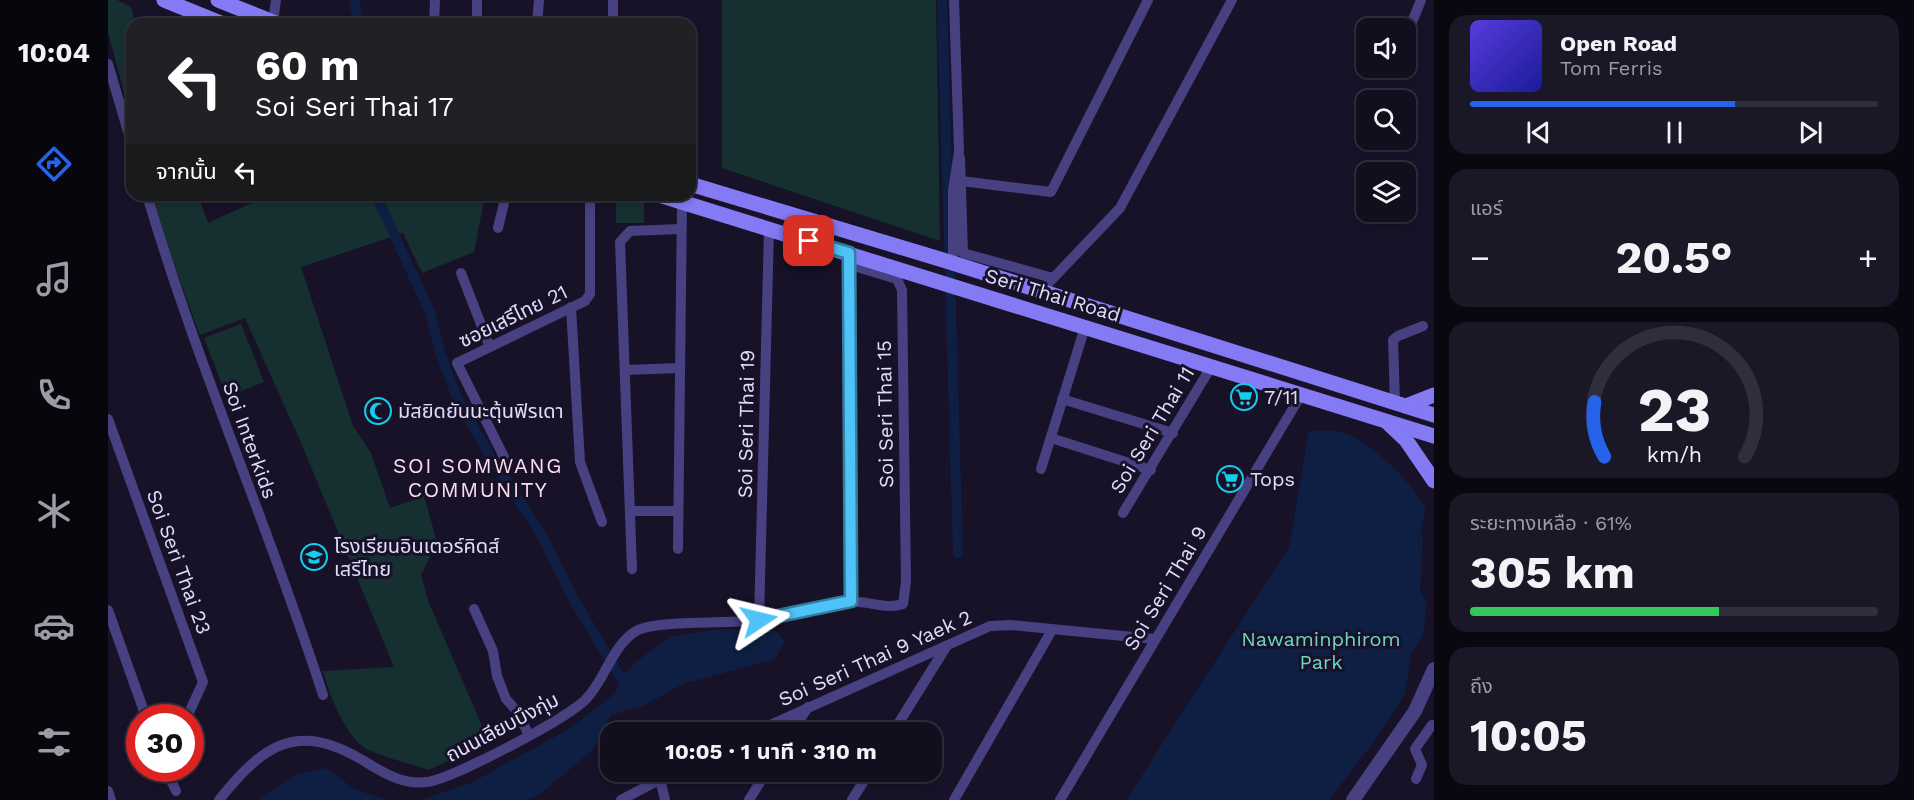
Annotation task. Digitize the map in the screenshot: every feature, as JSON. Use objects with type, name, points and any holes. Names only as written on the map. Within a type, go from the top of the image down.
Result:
[{"type":"main road","points":[[164,0],[209,18]]},
{"type":"main road","points":[[218,0],[263,18]]},
{"type":"main road","name":"Seri Thai Road","points":[[696,186],[954,263],[1434,415]]},
{"type":"main road","name":"Seri Thai Road","points":[[679,201],[1434,436]]},
{"type":"main road","points":[[1401,405],[1434,395]]},
{"type":"main road","points":[[1386,421],[1406,440],[1434,481]]},
{"type":"street","points":[[275,18],[276,0]]},
{"type":"street","points":[[434,18],[435,0]]},
{"type":"street","points":[[477,0],[477,18]]},
{"type":"street","points":[[538,18],[539,0]]},
{"type":"street","points":[[613,0],[613,18]]},
{"type":"street","points":[[954,0],[963,253],[1053,278]]},
{"type":"street","points":[[961,181],[1051,192],[1148,0]]},
{"type":"street","points":[[1040,292],[1120,208],[1232,0]]},
{"type":"street","points":[[1414,18],[1421,0]]},
{"type":"street","points":[[108,64],[126,125]]},
{"type":"street","points":[[954,263],[953,191],[958,151]]},
{"type":"street","name":"Soi Interkids","points":[[149,201],[217,406],[303,634],[323,695]]},
{"type":"street","points":[[498,228],[505,201]]},
{"type":"street","name":"ซอยเสรีไทย 21","points":[[504,457],[457,363],[489,345],[585,301],[590,294],[590,201]]},
{"type":"street","points":[[678,549],[682,202]]},
{"type":"street","points":[[632,569],[620,242],[630,231],[681,229]]},
{"type":"street","name":"Soi Seri Thai 19","points":[[759,620],[770,229]]},
{"type":"street","points":[[849,253],[851,601]]},
{"type":"street","name":"Soi Seri Thai 15","points":[[849,253],[857,267],[897,279],[902,290],[906,582],[904,600],[900,606]]},
{"type":"street","points":[[460,273],[489,345]]},
{"type":"street","points":[[571,307],[580,462],[602,522]]},
{"type":"street","points":[[1401,405],[1393,340],[1423,326]]},
{"type":"street","points":[[1041,469],[1085,327]]},
{"type":"street","name":"Soi Seri Thai 11","points":[[1123,513],[1211,367]]},
{"type":"street","points":[[625,370],[680,368]]},
{"type":"street","name":"Soi Seri Thai 9","points":[[1060,800],[1301,394]]},
{"type":"street","points":[[1062,399],[1173,433]]},
{"type":"street","name":"Soi Seri Thai 23","points":[[108,418],[203,682],[193,704]]},
{"type":"street","points":[[1051,438],[1151,470]]},
{"type":"street","points":[[630,511],[678,511]]},
{"type":"street","name":"ถนนเลียบบึงกุ่ม","points":[[219,800],[241,773],[259,757],[274,748],[296,741],[317,740],[339,745],[395,779],[426,782],[449,776],[566,716],[584,702],[604,675],[624,641],[646,627],[759,620],[851,601],[900,606]]},
{"type":"street","points":[[474,609],[493,651],[497,676],[506,699],[516,710],[529,735]]},
{"type":"street","points":[[108,610],[141,704]]},
{"type":"street","name":"Soi Seri Thai 9 Yaek 2","points":[[776,722],[990,626],[1011,625],[1154,639]]},
{"type":"street","points":[[954,800],[1052,630]]},
{"type":"street","points":[[899,722],[946,646]]},
{"type":"street","points":[[1353,800],[1415,711],[1434,669]]},
{"type":"street","points":[[799,722],[809,706]]},
{"type":"street","points":[[1415,711],[1433,725],[1415,749],[1422,765],[1416,779]]},
{"type":"street","points":[[172,782],[176,791]]},
{"type":"street","points":[[621,800],[654,782]]},
{"type":"street","points":[[661,782],[665,800]]},
{"type":"street","points":[[749,800],[760,782]]},
{"type":"street","points":[[852,800],[863,782]]},
{"type":"street","points":[[108,791],[111,800]]},
{"type":"green space","points":[[108,0],[117,0],[131,7],[134,18],[126,18],[126,100],[108,32]]},
{"type":"green space","points":[[722,0],[936,0],[940,241],[722,168]]},
{"type":"green space","points":[[155,201],[200,201],[208,223],[256,201],[484,201],[474,252],[422,273],[403,233],[301,267],[353,426],[371,453],[390,508],[424,496],[437,542],[421,575],[429,603],[489,742],[429,770],[367,749],[349,731],[333,701],[323,671],[394,667],[302,445],[245,318],[200,335],[165,240]]},
{"type":"green space","points":[[616,201],[644,201],[644,223],[616,223]]},
{"type":"green space","points":[[241,324],[264,382],[227,397],[204,338]]},
{"type":"water","name":"Nawaminphirom Park","points":[[1309,431],[1338,431],[1353,436],[1365,444],[1401,475],[1426,509],[1420,530],[1423,539],[1420,593],[1427,601],[1423,633],[1411,655],[1405,693],[1376,739],[1329,800],[1126,800],[1289,547]]},
{"type":"water","points":[[717,629],[776,631],[785,642],[775,659],[683,684],[645,705],[611,715],[608,722],[600,722],[600,737],[594,749],[540,794],[526,800],[421,800],[471,783],[569,729],[616,693],[619,680],[635,662],[671,637]]},
{"type":"water","points":[[326,768],[354,789],[387,800],[259,800],[294,775]]},
{"type":"waterway","points":[[354,0],[358,18]]},
{"type":"waterway","points":[[942,0],[958,553]]},
{"type":"waterway","points":[[379,201],[430,312],[441,355],[458,400],[490,456],[541,534],[573,598],[628,690]]},
{"type":"place","name":"7/11","points":[[1244,397]]},
{"type":"place","name":"มัสยิดยันนะตุ้นฟิรเดา","points":[[378,411]]},
{"type":"place","name":"Tops","points":[[1230,479]]},
{"type":"place","name":"โรงเรียนอินเตอร์คิดส์ เสรีไทย","points":[[314,557]]},
{"type":"district","name":"SOI SOMWANG COMMUNITY","points":[[478,477]]},
{"type":"route","points":[[759,620],[851,601],[849,253],[809,241]]}]
